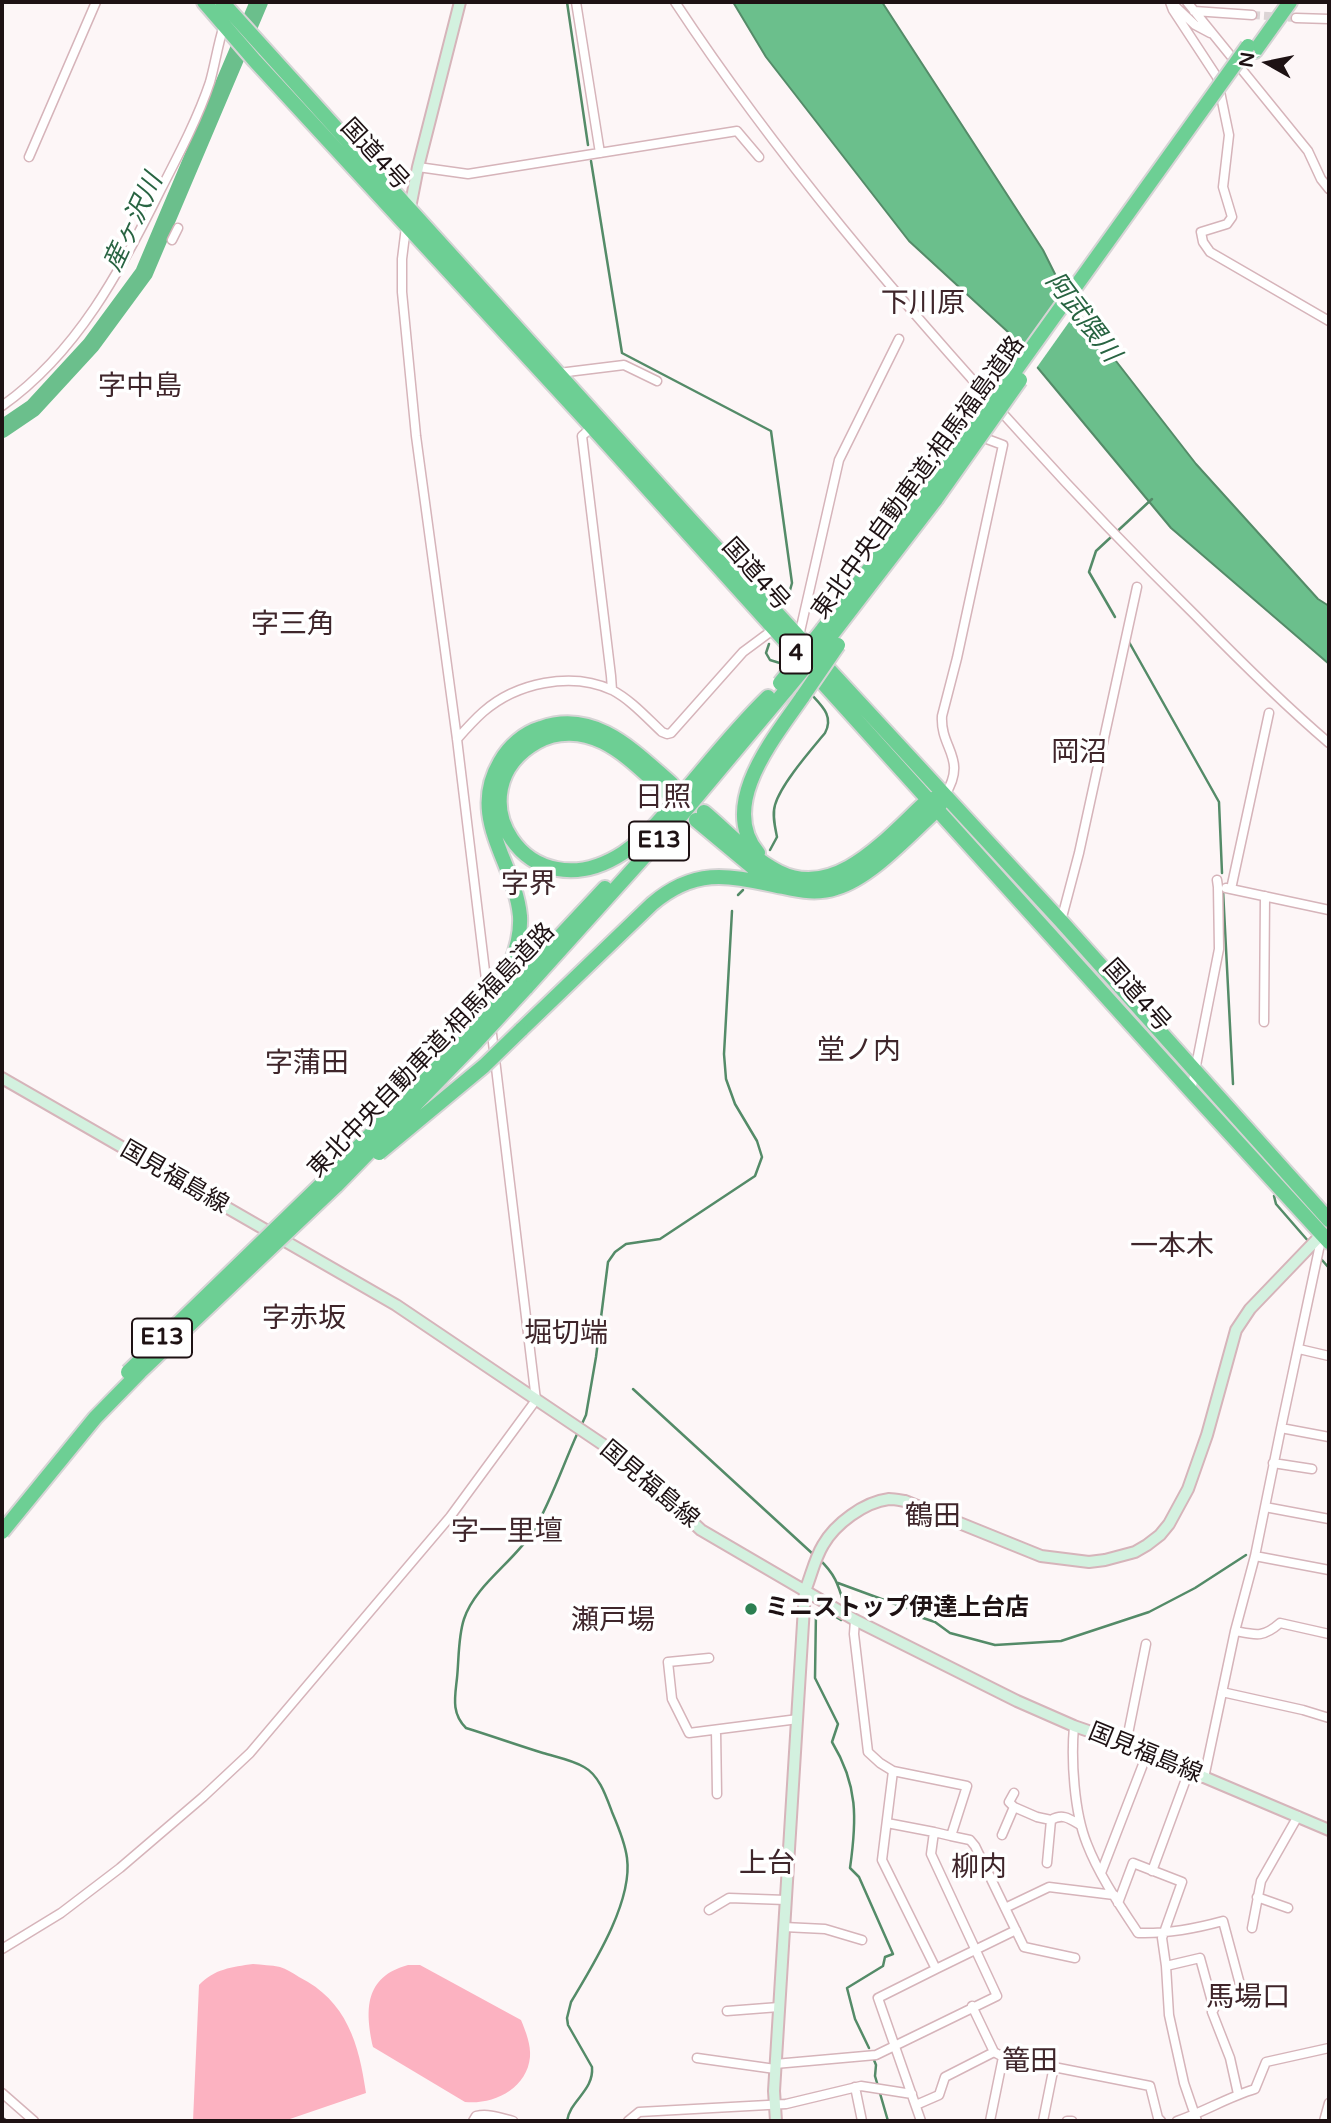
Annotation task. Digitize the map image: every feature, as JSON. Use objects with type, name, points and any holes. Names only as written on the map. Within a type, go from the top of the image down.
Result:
[{"type":"highway","name":"国道4号","points":[[204,2],[229,14],[262,46],[559,373],[932,805],[1326,1238]]},
{"type":"highway","name":"東北中央自動車道;相馬福島道路","points":[[1251,49],[1279,2]]},
{"type":"highway","name":"東北中央自動車道;相馬福島道路","points":[[830,637],[1251,49],[1290,2]]},
{"type":"highway","name":"国道4号","points":[[229,14],[255,61],[407,224],[774,629],[794,642],[945,795],[1061,920],[1194,1071],[1328,1214]]},
{"type":"highway","name":"東北中央自動車道;相馬福島道路","points":[[2,1519],[81,1422],[143,1355],[336,1170],[523,983],[680,817],[784,686],[830,637],[921,519],[931,496]]},
{"type":"highway","points":[[770,867],[752,845],[744,817],[744,804],[764,753],[803,695],[830,637]]},
{"type":"highway","name":"東北中央自動車道;相馬福島道路","points":[[2,1532],[95,1418],[336,1186],[477,1041],[523,983],[768,697],[784,686]]},
{"type":"highway","points":[[336,1170],[463,1026],[497,985],[511,963],[519,938],[520,915],[491,825],[488,807],[492,780],[510,748],[542,727],[562,723],[583,724],[603,730],[622,742],[669,788],[605,743],[582,735],[562,734],[544,738],[524,750],[514,760],[503,781],[501,815],[507,831],[531,860],[548,868],[585,869],[603,864],[639,841],[768,697]]},
{"type":"highway","points":[[784,887],[756,870],[700,816],[770,867],[790,876],[812,879],[844,871],[945,795]]},
{"type":"highway","points":[[336,1186],[463,1083],[652,904],[674,888],[695,879],[719,876],[816,892],[838,887],[872,868],[932,805]]},
{"type":"street","points":[[29,157],[96,2]]},
{"type":"street","points":[[2,1949],[61,1913],[120,1868],[204,1797],[250,1753],[450,1517],[536,1400],[457,739],[416,436],[402,292],[403,246],[409,208],[460,2]]},
{"type":"street","points":[[576,2],[600,152]]},
{"type":"street","points":[[675,2],[822,203],[882,277],[975,383],[1122,543],[1244,664],[1329,743]]},
{"type":"street","points":[[1171,2],[1195,25],[1213,35]]},
{"type":"street","points":[[1171,2],[1217,76],[1229,135],[1223,187],[1232,217],[1227,223],[1201,232],[1203,242],[1210,252],[1329,321]]},
{"type":"street","points":[[1186,2],[1308,151],[1321,179],[1329,189]]},
{"type":"street","points":[[1194,11],[1252,15]]},
{"type":"street","points":[[2,406],[36,380],[69,342],[104,293],[135,241],[177,159],[207,89],[229,14]]},
{"type":"street","points":[[1296,18],[1328,16]]},
{"type":"street","points":[[418,167],[468,174],[737,131],[759,157]]},
{"type":"street","points":[[172,240],[178,228]]},
{"type":"street","points":[[794,642],[839,460],[899,339]]},
{"type":"street","points":[[559,373],[624,365],[657,381]]},
{"type":"street","points":[[592,427],[582,436],[612,690]]},
{"type":"street","points":[[945,795],[954,777],[955,763],[941,723],[942,716],[957,659],[1003,445],[960,429]]},
{"type":"street","points":[[1061,920],[1079,853],[1137,587]]},
{"type":"street","points":[[457,739],[484,711],[504,697],[547,682],[571,681],[612,690],[662,732],[671,733],[743,652],[774,629]]},
{"type":"street","points":[[1231,889],[1269,713]]},
{"type":"street","points":[[1191,1091],[1219,949],[1217,883],[1231,889],[1329,910]]},
{"type":"street","points":[[1264,1022],[1265,896]]},
{"type":"street","name":"国見福島線","points":[[2,1078],[396,1304],[623,1458],[701,1530],[805,1591],[967,1677],[1074,1726],[1126,1744],[1329,1830]]},
{"type":"street","points":[[1204,1778],[1235,1632],[1255,1556],[1280,1427],[1326,1238],[1328,1214]]},
{"type":"street","points":[[776,2121],[775,2066],[805,1591],[823,1545],[836,1529],[862,1509],[890,1499],[905,1501],[1041,1556],[1077,1561],[1105,1560],[1135,1552],[1147,1545],[1169,1524],[1188,1489],[1207,1435],[1236,1330],[1250,1309],[1326,1238]]},
{"type":"street","points":[[1299,1349],[1329,1356]]},
{"type":"street","points":[[1280,1427],[1329,1437]]},
{"type":"street","points":[[1273,1463],[1312,1469]]},
{"type":"street","points":[[1265,1507],[1329,1519]]},
{"type":"street","points":[[1255,1556],[1329,1570]]},
{"type":"street","points":[[855,1619],[853,1634],[868,1752],[893,1771],[967,1786],[950,1836]]},
{"type":"street","points":[[1235,1632],[1259,1636],[1280,1623],[1329,1634]]},
{"type":"street","points":[[1126,1744],[1146,1644]]},
{"type":"street","points":[[709,1658],[668,1662],[672,1699],[689,1733],[798,1719]]},
{"type":"street","points":[[1222,1692],[1329,1718]]},
{"type":"street","points":[[1074,1726],[1072,1752],[1080,1825],[1101,1873],[1116,1899],[1138,1933],[1189,1930],[1223,1921],[1245,2003]]},
{"type":"street","points":[[716,1730],[717,1794]]},
{"type":"street","points":[[1101,1873],[1147,1754]]},
{"type":"street","points":[[893,1771],[882,1860],[936,1969]]},
{"type":"street","points":[[1152,1871],[1189,1771]]},
{"type":"street","points":[[1014,1793],[1009,1801],[1014,1807],[1051,1820],[1058,1816],[1068,1817],[1080,1825]]},
{"type":"street","points":[[1002,1835],[1014,1807]]},
{"type":"street","points":[[1252,1928],[1262,1881],[1298,1816]]},
{"type":"street","points":[[1046,1863],[1051,1820]]},
{"type":"street","points":[[887,1824],[970,1840],[1024,1947],[1075,1958]]},
{"type":"street","points":[[697,2058],[775,2066],[876,2055],[997,1996],[931,1854],[934,1832]]},
{"type":"street","points":[[1116,1899],[1133,1863],[1182,1882],[1162,1938],[1168,2015],[1195,2118]]},
{"type":"street","points":[[1005,1908],[1049,1887],[1116,1899]]},
{"type":"street","points":[[1257,1897],[1288,1908]]},
{"type":"street","points":[[709,1910],[729,1898],[786,1900]]},
{"type":"street","points":[[784,1927],[825,1929],[862,1940]]},
{"type":"street","points":[[921,2121],[878,1998],[1016,1930]]},
{"type":"street","points":[[1166,1966],[1200,1958],[1214,2009],[1212,2012],[1230,2058],[1238,2094]]},
{"type":"street","points":[[972,2006],[994,2052],[1003,2057],[1150,2086],[1161,2121]]},
{"type":"street","points":[[727,2011],[779,2007]]},
{"type":"street","points":[[1177,2121],[1195,2118],[1238,2094],[1255,2090],[1266,2062],[1329,2048]]},
{"type":"street","points":[[916,2105],[939,2095],[945,2077],[994,2052]]},
{"type":"street","points":[[990,2121],[1003,2057]]},
{"type":"street","points":[[1042,2121],[1054,2066]]},
{"type":"street","points":[[628,2121],[639,2112],[786,2104],[861,2086],[912,2095]]},
{"type":"street","points":[[855,2087],[862,2121]]},
{"type":"street","points":[[2,2093],[34,2121]]},
{"type":"street","points":[[1324,2121],[1329,2103]]},
{"type":"street","points":[[473,2121],[476,2116],[489,2115],[513,2121]]},
{"type":"shaded area","points":[[253,1964],[285,1969],[329,1998],[348,2026],[354,2041],[366,2093],[284,2121],[193,2121],[199,1985],[217,1972]]},
{"type":"shaded area","points":[[408,1965],[420,1965],[521,2020],[529,2043],[530,2057],[523,2078],[507,2093],[487,2101],[465,2102],[373,2047],[369,2008],[375,1986],[394,1970]]},
{"type":"water","name":"阿武隈川","points":[[733,2],[882,2],[1043,250],[1067,298],[1196,464],[1318,599],[1329,606],[1329,664],[1171,528],[1008,332],[909,241],[766,57]]},
{"type":"pier","points":[[1070,296],[1079,308],[1035,370],[1021,353]]},
{"type":"waterway","name":"産ヶ沢川","points":[[2,429],[33,408],[91,345],[144,273],[259,2]]},
{"type":"waterway","points":[[567,2],[588,145]]},
{"type":"waterway","points":[[591,161],[622,353],[771,431],[792,583],[787,601]]},
{"type":"waterway","points":[[1115,617],[1089,572],[1096,551],[1152,499]]},
{"type":"waterway","points":[[1129,642],[1219,802],[1222,873]]},
{"type":"waterway","points":[[769,644],[766,653],[770,660],[787,668]]},
{"type":"waterway","points":[[770,850],[777,837],[774,813],[778,797],[827,727],[826,712],[811,694]]},
{"type":"waterway","points":[[738,895],[743,890]]},
{"type":"waterway","points":[[1223,890],[1233,1084]]},
{"type":"waterway","points":[[581,1426],[586,1415],[596,1357],[608,1262],[615,1252],[626,1244],[660,1239],[755,1176],[762,1157],[757,1141],[735,1104],[726,1079],[724,1054],[732,911]]},
{"type":"waterway","points":[[1274,1196],[1276,1204],[1309,1242]]},
{"type":"waterway","points":[[1322,1260],[1329,1268]]},
{"type":"waterway","points":[[633,1389],[814,1555]]},
{"type":"waterway","points":[[567,2121],[572,2107],[586,2089],[592,2075],[592,2067],[568,2025],[567,2018],[571,2002],[600,1952],[618,1913],[627,1875],[625,1846],[604,1793],[589,1771],[569,1761],[466,1728],[458,1717],[455,1698],[461,1633],[469,1607],[534,1530],[578,1432]]},
{"type":"waterway","points":[[917,1616],[935,1622],[950,1633],[995,1645],[1061,1641],[1149,1612],[1195,1588],[1246,1555]]},
{"type":"waterway","points":[[819,1559],[835,1580],[844,1604]]},
{"type":"waterway","points":[[838,1583],[906,1608]]},
{"type":"waterway","points":[[841,1620],[821,1608],[816,1611],[815,1678],[838,1724],[832,1742],[841,1758],[851,1788],[854,1834],[850,1868],[859,1877],[893,1954],[885,1957],[883,1966],[847,1988],[855,2019],[869,2048]]},
{"type":"waterway","points":[[874,2060],[875,2076],[888,2121]]},
{"type":"tunnel","points":[[1252,15],[1296,18]]},
{"type":"place","name":"ミニストップ伊達上台店","points":[[751,1609]]},
{"type":"district","name":"下川原","points":[[923,305]]},
{"type":"district","name":"字中島","points":[[140,388]]},
{"type":"district","name":"字三角","points":[[293,626]]},
{"type":"district","name":"岡沼","points":[[1079,754]]},
{"type":"district","name":"日照","points":[[663,799]]},
{"type":"district","name":"字界","points":[[529,886]]},
{"type":"district","name":"堂ノ内","points":[[859,1052]]},
{"type":"district","name":"字蒲田","points":[[307,1065]]},
{"type":"district","name":"一本木","points":[[1172,1248]]},
{"type":"district","name":"字赤坂","points":[[304,1320]]},
{"type":"district","name":"堀切端","points":[[566,1335]]},
{"type":"district","name":"鶴田","points":[[933,1518]]},
{"type":"district","name":"字一里壇","points":[[507,1533]]},
{"type":"district","name":"瀬戸場","points":[[613,1622]]},
{"type":"district","name":"上台","points":[[767,1865]]},
{"type":"district","name":"柳内","points":[[979,1869]]},
{"type":"district","name":"馬場口","points":[[1248,1999]]},
{"type":"district","name":"篭田","points":[[1030,2063]]}]
